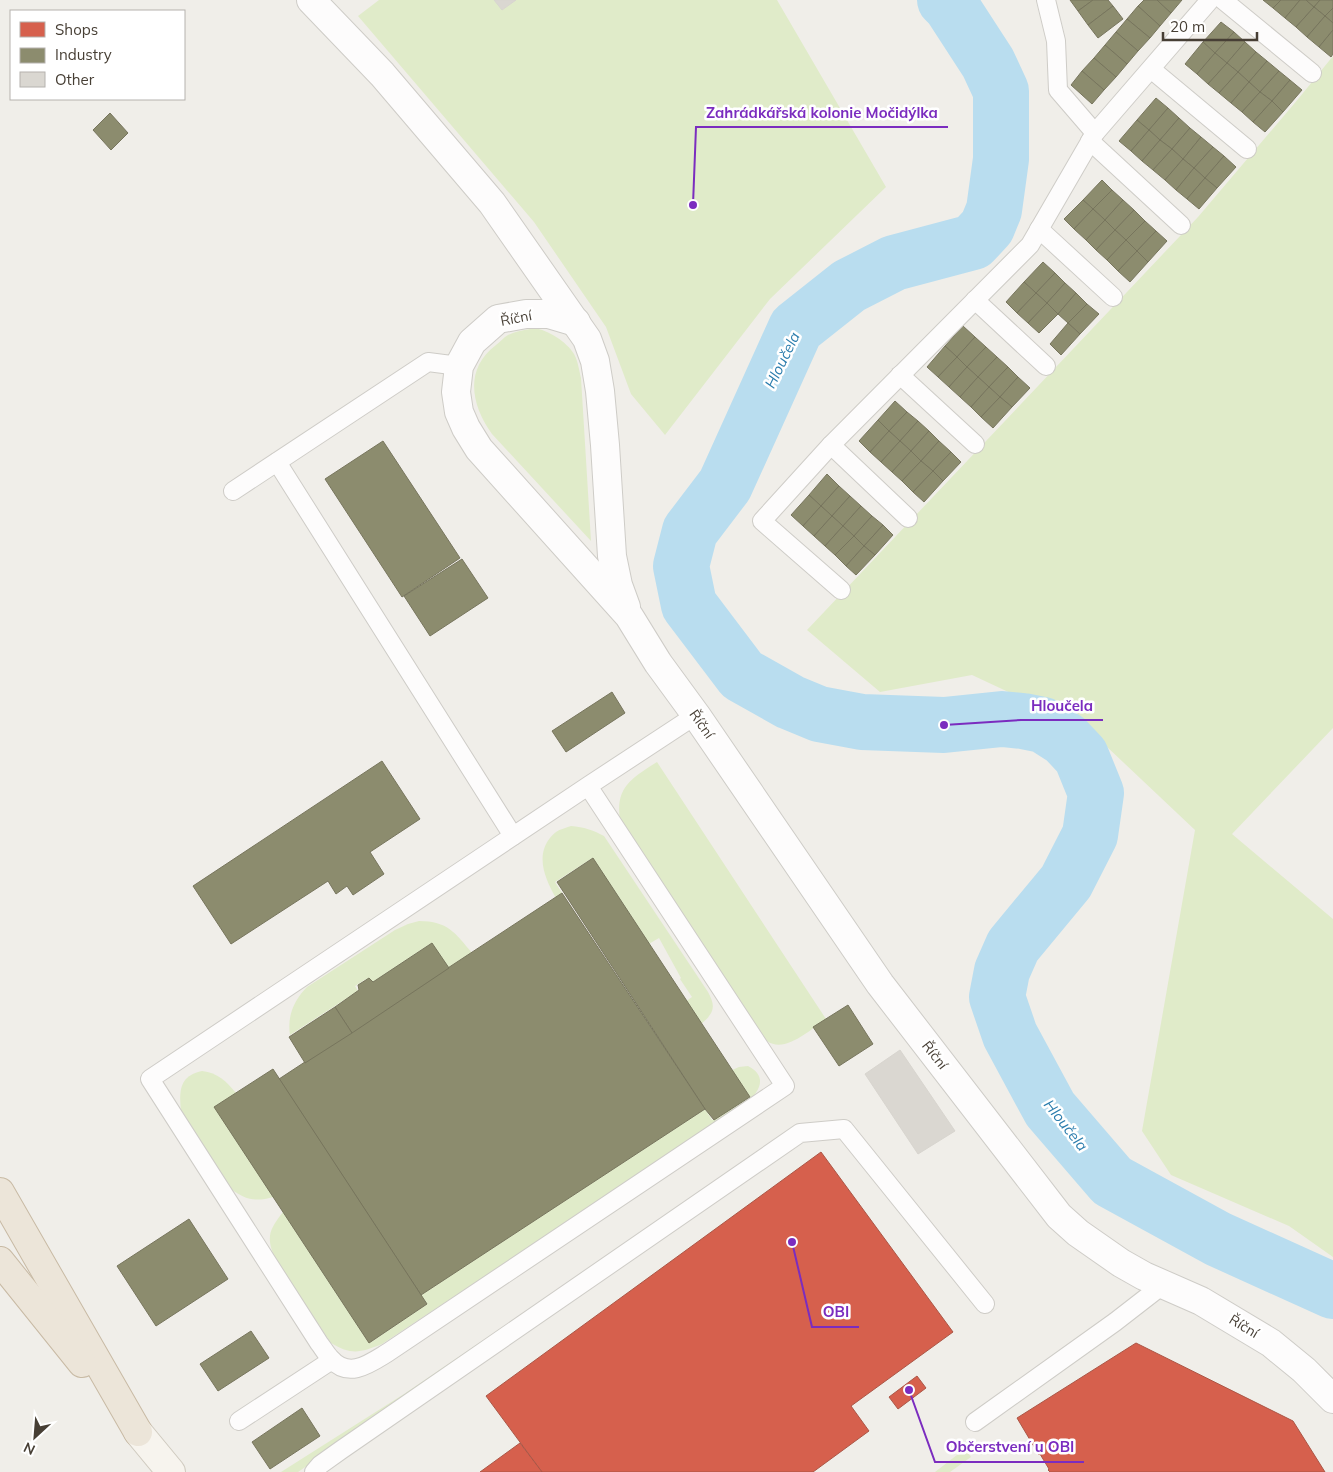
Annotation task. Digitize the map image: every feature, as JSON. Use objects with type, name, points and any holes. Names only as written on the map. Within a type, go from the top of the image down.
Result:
[{"type":"highway","points":[[0,1192],[138,1432]]},
{"type":"highway","points":[[0,1261],[138,1432]]},
{"type":"highway","points":[[0,1283],[89,1371]]},
{"type":"main road","points":[[138,1432],[171,1472]]},
{"type":"street","name":"Říční","points":[[311,0],[382,74],[492,203],[587,339],[595,361],[605,445],[612,556],[618,585],[629,616]]},
{"type":"street","name":"Říční","points":[[576,322],[549,314],[526,314],[498,319],[472,342],[459,366],[456,392],[459,412],[479,449],[629,616],[658,664],[696,715],[880,984],[1052,1207],[1073,1229],[1121,1263],[1144,1276],[1201,1301],[1271,1343],[1304,1370],[1333,1399]]},
{"type":"lane","points":[[1046,0],[1056,41],[1058,90],[1092,137],[1181,225]]},
{"type":"lane","points":[[841,590],[762,521],[831,445],[1030,245],[1092,137],[1210,0]]},
{"type":"lane","points":[[1223,0],[1312,73]]},
{"type":"lane","points":[[1150,69],[1247,149]]},
{"type":"lane","points":[[1039,229],[1113,297]]},
{"type":"lane","points":[[975,300],[1046,366]]},
{"type":"lane","points":[[233,491],[428,362],[459,366]]},
{"type":"lane","points":[[900,375],[975,444]]},
{"type":"lane","points":[[831,445],[908,518]]},
{"type":"lane","points":[[277,462],[513,836]]},
{"type":"lane","points":[[588,786],[785,1086],[387,1353],[369,1364],[352,1370],[342,1367],[332,1360],[319,1343],[150,1078],[588,786],[696,715]]},
{"type":"lane","points":[[314,1472],[320,1465],[341,1450],[800,1133],[844,1129],[984,1304]]},
{"type":"lane","points":[[975,1422],[1115,1322],[1164,1284]]},
{"type":"lane","points":[[239,1421],[332,1360]]},
{"type":"green space","points":[[379,0],[777,0],[886,187],[770,299],[665,435],[631,394],[606,327],[534,222],[358,16]]},
{"type":"green space","points":[[1333,56],[1333,728],[1232,834],[1333,919],[1333,1257],[1289,1226],[1171,1175],[1142,1131],[1195,830],[1088,729],[972,675],[880,692],[807,630],[1198,217]]},
{"type":"green space","points":[[534,328],[545,331],[562,341],[574,354],[577,363],[581,378],[591,541],[492,434],[479,411],[474,388],[475,376],[479,365],[486,355],[508,335]]},
{"type":"green space","points":[[657,762],[826,1019],[798,1039],[782,1044],[774,1044],[758,1033],[620,820],[620,799],[623,791],[640,773]]},
{"type":"green space","points":[[571,826],[588,829],[604,836],[708,992],[713,1007],[711,1014],[700,1025],[685,1002],[692,997],[680,979],[659,938],[647,945],[591,859],[555,882],[562,893],[556,898],[545,873],[543,856],[549,839],[558,831]]},
{"type":"green space","points":[[419,921],[437,923],[450,929],[472,953],[447,969],[430,944],[373,982],[369,983],[366,979],[355,986],[358,991],[290,1035],[289,1028],[292,1009],[298,997],[307,987],[395,930]]},
{"type":"green space","points":[[748,1066],[758,1075],[760,1085],[745,1105],[382,1344],[361,1351],[350,1351],[331,1343],[276,1261],[270,1235],[274,1224],[283,1212],[369,1342],[371,1342],[427,1304],[421,1295],[705,1109],[712,1120],[714,1120],[730,1071]]},
{"type":"green space","points":[[202,1071],[221,1078],[236,1093],[274,1197],[251,1199],[241,1196],[231,1189],[181,1111],[180,1097],[182,1085],[194,1073]]},
{"type":"green space","points":[[768,1152],[298,1472],[281,1472],[404,1394],[710,1186]]},
{"type":"green space","points":[[965,1452],[971,1457],[950,1472],[935,1472],[957,1455]]},
{"type":"building: Shops","points":[[821,1152],[953,1332],[851,1406],[869,1431],[813,1472],[542,1472],[486,1396]]},
{"type":"building: Shops","points":[[1136,1343],[1293,1421],[1325,1472],[1050,1472],[1017,1418]]},
{"type":"building: Shops","points":[[917,1376],[926,1388],[898,1409],[889,1397]]},
{"type":"building: Shops","points":[[520,1443],[542,1472],[480,1472]]},
{"type":"building: Industry","points":[[1070,0],[1093,0],[1078,11]]},
{"type":"building: Industry","points":[[1093,0],[1108,0],[1113,6],[1088,25],[1078,11]]},
{"type":"building: Industry","points":[[1144,0],[1157,0],[1171,13],[1160,26],[1138,6]]},
{"type":"building: Industry","points":[[1157,0],[1182,0],[1171,13]]},
{"type":"building: Industry","points":[[1263,0],[1281,0],[1273,8]]},
{"type":"building: Industry","points":[[1281,0],[1300,0],[1285,18],[1273,8]]},
{"type":"building: Industry","points":[[1300,0],[1306,0],[1314,7],[1296,27],[1285,18]]},
{"type":"building: Industry","points":[[1306,0],[1320,0],[1314,7]]},
{"type":"building: Industry","points":[[1320,0],[1333,0],[1333,8],[1325,16],[1314,7]]},
{"type":"building: Industry","points":[[1113,6],[1123,19],[1098,38],[1088,25]]},
{"type":"building: Industry","points":[[1138,6],[1160,26],[1150,38],[1127,19]]},
{"type":"building: Industry","points":[[1314,7],[1325,16],[1307,37],[1296,27]]},
{"type":"building: Industry","points":[[1333,8],[1333,23],[1325,16]]},
{"type":"building: Industry","points":[[1325,16],[1333,23],[1333,30],[1319,47],[1307,37]]},
{"type":"building: Industry","points":[[1127,19],[1150,38],[1138,51],[1116,32]]},
{"type":"building: Industry","points":[[1221,22],[1234,32],[1215,53],[1203,42]]},
{"type":"building: Industry","points":[[1333,30],[1333,54],[1331,57],[1319,47]]},
{"type":"building: Industry","points":[[1116,32],[1138,51],[1127,64],[1105,45]]},
{"type":"building: Industry","points":[[1234,32],[1245,42],[1227,63],[1215,53]]},
{"type":"building: Industry","points":[[1203,42],[1215,53],[1197,74],[1185,64]]},
{"type":"building: Industry","points":[[1245,42],[1256,52],[1238,72],[1227,63]]},
{"type":"building: Industry","points":[[1105,45],[1127,64],[1116,77],[1094,58]]},
{"type":"building: Industry","points":[[1256,52],[1267,61],[1249,82],[1238,72]]},
{"type":"building: Industry","points":[[1215,53],[1227,63],[1208,84],[1197,74]]},
{"type":"building: Industry","points":[[1094,58],[1116,77],[1104,90],[1082,71]]},
{"type":"building: Industry","points":[[1267,61],[1279,71],[1260,92],[1249,82]]},
{"type":"building: Industry","points":[[1227,63],[1238,72],[1219,93],[1208,84]]},
{"type":"building: Industry","points":[[1082,71],[1104,90],[1092,104],[1071,85]]},
{"type":"building: Industry","points":[[1279,71],[1290,80],[1272,101],[1260,92]]},
{"type":"building: Industry","points":[[1238,72],[1249,82],[1231,103],[1219,93]]},
{"type":"building: Industry","points":[[1290,80],[1302,90],[1283,112],[1272,101]]},
{"type":"building: Industry","points":[[1249,82],[1260,92],[1242,112],[1231,103]]},
{"type":"building: Industry","points":[[1260,92],[1272,101],[1253,122],[1242,112]]},
{"type":"building: Industry","points":[[1156,98],[1168,108],[1149,130],[1137,120]]},
{"type":"building: Industry","points":[[1272,101],[1283,112],[1265,132],[1253,122]]},
{"type":"building: Industry","points":[[1168,108],[1179,118],[1160,140],[1149,130]]},
{"type":"building: Industry","points":[[110,113],[128,133],[111,150],[93,130]]},
{"type":"building: Industry","points":[[1179,118],[1190,128],[1172,149],[1160,140]]},
{"type":"building: Industry","points":[[1137,120],[1149,130],[1131,151],[1119,141]]},
{"type":"building: Industry","points":[[1190,128],[1201,137],[1183,159],[1172,149]]},
{"type":"building: Industry","points":[[1149,130],[1160,140],[1142,161],[1131,151]]},
{"type":"building: Industry","points":[[1201,137],[1213,147],[1194,168],[1183,159]]},
{"type":"building: Industry","points":[[1160,140],[1172,149],[1153,170],[1142,161]]},
{"type":"building: Industry","points":[[1213,147],[1224,156],[1205,178],[1194,168]]},
{"type":"building: Industry","points":[[1172,149],[1183,159],[1165,180],[1153,170]]},
{"type":"building: Industry","points":[[1224,156],[1236,167],[1217,188],[1205,178]]},
{"type":"building: Industry","points":[[1183,159],[1194,168],[1176,190],[1165,180]]},
{"type":"building: Industry","points":[[1194,168],[1205,178],[1187,199],[1176,190]]},
{"type":"building: Industry","points":[[1205,178],[1217,188],[1199,209],[1187,199]]},
{"type":"building: Industry","points":[[1102,180],[1112,190],[1093,209],[1083,200]]},
{"type":"building: Industry","points":[[1112,190],[1123,200],[1105,220],[1093,209]]},
{"type":"building: Industry","points":[[1083,200],[1093,209],[1074,229],[1064,219]]},
{"type":"building: Industry","points":[[1123,200],[1134,210],[1115,230],[1105,220]]},
{"type":"building: Industry","points":[[1093,209],[1105,220],[1086,240],[1074,229]]},
{"type":"building: Industry","points":[[1134,210],[1145,221],[1126,240],[1115,230]]},
{"type":"building: Industry","points":[[1105,220],[1115,230],[1096,250],[1086,240]]},
{"type":"building: Industry","points":[[1145,221],[1156,231],[1137,251],[1126,240]]},
{"type":"building: Industry","points":[[1115,230],[1126,240],[1107,260],[1096,250]]},
{"type":"building: Industry","points":[[1156,231],[1167,241],[1148,262],[1137,251]]},
{"type":"building: Industry","points":[[1126,240],[1137,251],[1118,271],[1107,260]]},
{"type":"building: Industry","points":[[1137,251],[1148,262],[1130,282],[1118,271]]},
{"type":"building: Industry","points":[[1043,262],[1055,273],[1036,293],[1024,282]]},
{"type":"building: Industry","points":[[1055,273],[1065,283],[1047,303],[1036,293]]},
{"type":"building: Industry","points":[[1024,282],[1036,293],[1017,313],[1006,302]]},
{"type":"building: Industry","points":[[1065,283],[1076,293],[1058,314],[1047,303]]},
{"type":"building: Industry","points":[[1036,293],[1047,303],[1028,323],[1017,313]]},
{"type":"building: Industry","points":[[1076,293],[1087,304],[1068,323],[1058,314]]},
{"type":"building: Industry","points":[[1047,303],[1058,314],[1039,333],[1028,323]]},
{"type":"building: Industry","points":[[1087,304],[1099,314],[1080,334],[1068,323]]},
{"type":"building: Industry","points":[[1068,323],[1080,334],[1061,355],[1050,344]]},
{"type":"building: Industry","points":[[963,326],[975,337],[957,357],[945,346]]},
{"type":"building: Industry","points":[[975,337],[986,347],[967,367],[957,357]]},
{"type":"building: Industry","points":[[945,346],[957,357],[938,377],[927,367]]},
{"type":"building: Industry","points":[[986,347],[997,357],[978,377],[967,367]]},
{"type":"building: Industry","points":[[957,357],[967,367],[949,387],[938,377]]},
{"type":"building: Industry","points":[[997,357],[1008,367],[989,387],[978,377]]},
{"type":"building: Industry","points":[[967,367],[978,377],[960,397],[949,387]]},
{"type":"building: Industry","points":[[1008,367],[1018,377],[1000,397],[989,387]]},
{"type":"building: Industry","points":[[978,377],[989,387],[971,407],[960,397]]},
{"type":"building: Industry","points":[[1018,377],[1030,388],[1012,407],[1000,397]]},
{"type":"building: Industry","points":[[989,387],[1000,397],[981,417],[971,407]]},
{"type":"building: Industry","points":[[1000,397],[1012,407],[993,428],[981,417]]},
{"type":"building: Industry","points":[[895,401],[907,412],[889,431],[878,420]]},
{"type":"building: Industry","points":[[907,412],[918,421],[900,441],[889,431]]},
{"type":"building: Industry","points":[[878,420],[889,431],[870,452],[859,441]]},
{"type":"building: Industry","points":[[918,421],[929,431],[911,451],[900,441]]},
{"type":"building: Industry","points":[[889,431],[900,441],[881,462],[870,452]]},
{"type":"building: Industry","points":[[929,431],[939,441],[921,461],[911,451]]},
{"type":"building: Industry","points":[[383,441],[460,558],[402,597],[325,479]]},
{"type":"building: Industry","points":[[900,441],[911,451],[892,472],[881,462]]},
{"type":"building: Industry","points":[[939,441],[951,452],[933,471],[921,461]]},
{"type":"building: Industry","points":[[911,451],[921,461],[902,481],[892,472]]},
{"type":"building: Industry","points":[[951,452],[961,462],[943,481],[933,471]]},
{"type":"building: Industry","points":[[921,461],[933,471],[913,492],[902,481]]},
{"type":"building: Industry","points":[[933,471],[943,481],[924,502],[913,492]]},
{"type":"building: Industry","points":[[827,474],[839,486],[821,506],[809,495]]},
{"type":"building: Industry","points":[[839,486],[850,496],[832,516],[821,506]]},
{"type":"building: Industry","points":[[809,495],[821,506],[803,526],[791,515]]},
{"type":"building: Industry","points":[[850,496],[861,506],[843,526],[832,516]]},
{"type":"building: Industry","points":[[821,506],[832,516],[814,536],[803,526]]},
{"type":"building: Industry","points":[[861,506],[872,516],[854,536],[843,526]]},
{"type":"building: Industry","points":[[832,516],[843,526],[825,546],[814,536]]},
{"type":"building: Industry","points":[[872,516],[883,525],[864,546],[854,536]]},
{"type":"building: Industry","points":[[883,525],[893,535],[875,555],[864,546]]},
{"type":"building: Industry","points":[[843,526],[854,536],[835,555],[825,546]]},
{"type":"building: Industry","points":[[854,536],[864,546],[846,566],[835,555]]},
{"type":"building: Industry","points":[[864,546],[875,555],[856,575],[846,566]]},
{"type":"building: Industry","points":[[462,559],[488,598],[430,636],[404,596]]},
{"type":"building: Industry","points":[[612,692],[625,713],[566,752],[552,731]]},
{"type":"building: Industry","points":[[382,761],[420,819],[370,852],[384,874],[353,895],[347,886],[336,894],[328,881],[231,944],[193,886]]},
{"type":"building: Industry","points":[[593,858],[750,1097],[714,1120],[557,882]]},
{"type":"building: Industry","points":[[562,893],[705,1109],[421,1295],[279,1079]]},
{"type":"building: Industry","points":[[432,943],[449,968],[352,1033],[335,1007],[359,990],[358,985],[369,978],[373,982]]},
{"type":"building: Industry","points":[[848,1005],[873,1044],[839,1066],[813,1027]]},
{"type":"building: Industry","points":[[335,1007],[352,1033],[305,1063],[289,1037]]},
{"type":"building: Industry","points":[[273,1069],[427,1304],[369,1343],[214,1107]]},
{"type":"building: Industry","points":[[189,1219],[228,1279],[156,1326],[117,1266]]},
{"type":"building: Industry","points":[[251,1331],[269,1358],[218,1391],[200,1364]]},
{"type":"building: Industry","points":[[302,1408],[320,1436],[270,1469],[252,1442]]},
{"type":"building: Other","points":[[494,0],[516,0],[502,10]]},
{"type":"building: Other","points":[[900,1050],[955,1131],[918,1154],[865,1074]]},
{"type":"waterway","name":"Hloučela","points":[[945,0],[951,6],[988,63],[1001,91],[1001,159],[994,210],[987,227],[973,242],[894,263],[849,286],[796,328],[725,485],[690,531],[681,566],[689,605],[742,675],[790,702],[819,714],[862,722],[944,725],[1002,719],[1023,721],[1043,725],[1065,739],[1081,756],[1096,793],[1090,835],[1066,882],[1013,946],[1002,971],[997,997],[1010,1035],[1050,1109],[1112,1181],[1218,1239],[1333,1291]]},
{"type":"place","name":"Zahrádkářská kolonie Močidýlka","points":[[693,205]]},
{"type":"place","name":"Hloučela","points":[[944,725]]},
{"type":"place","name":"OBI","points":[[792,1242]]},
{"type":"place","name":"Občerstvení u OBI","points":[[909,1390]]}]
